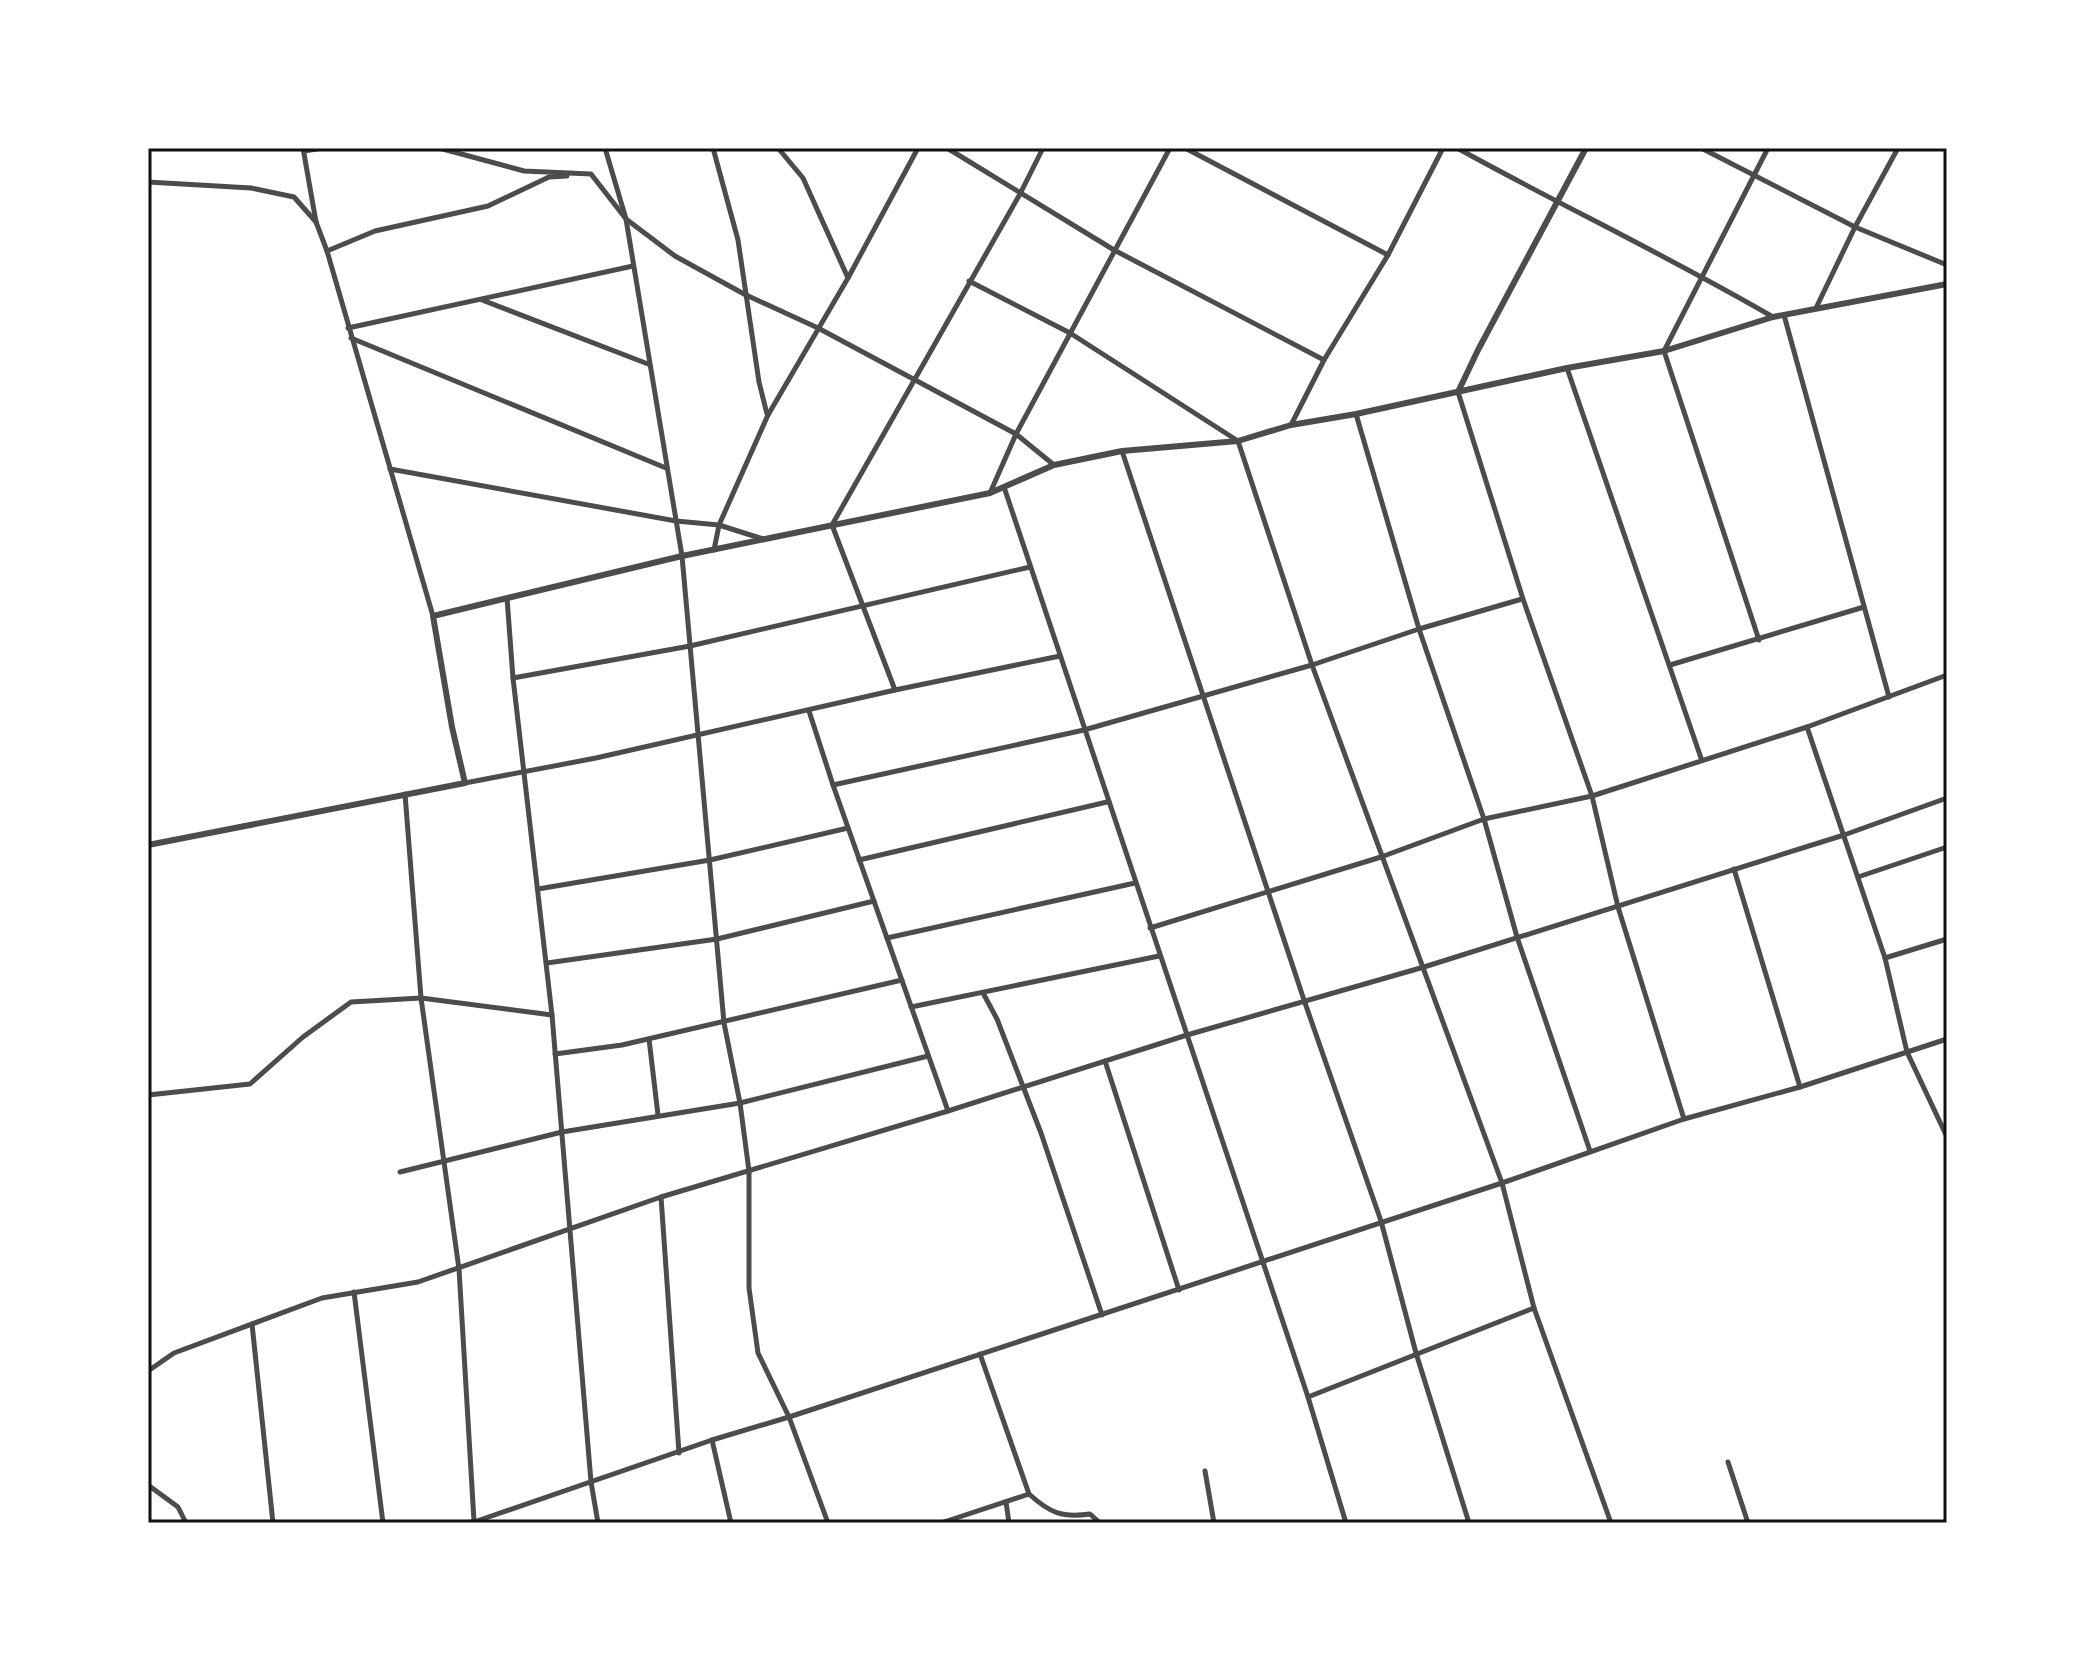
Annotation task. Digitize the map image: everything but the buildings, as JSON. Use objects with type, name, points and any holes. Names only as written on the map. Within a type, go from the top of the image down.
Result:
[{"type":"street","points":[[323,148],[304,150],[316,222],[433,616],[465,783]]},
{"type":"street","points":[[439,148],[524,171],[591,174],[626,219],[675,256],[1016,434],[1054,465]]},
{"type":"street","points":[[605,148],[626,219],[682,556],[724,1023],[740,1103],[749,1171],[749,1288],[758,1353],[789,1417],[828,1523]]},
{"type":"street","points":[[713,148],[738,240],[759,382],[768,415]]},
{"type":"street","points":[[778,148],[803,178],[848,278]]},
{"type":"street","points":[[714,550],[719,525],[768,415],[848,278],[918,148]]},
{"type":"street","points":[[947,148],[1114,250],[1324,360]]},
{"type":"street","points":[[832,525],[1043,148]]},
{"type":"street","points":[[990,493],[1016,434],[1170,148]]},
{"type":"street","points":[[1185,148],[1388,255]]},
{"type":"street","points":[[1291,425],[1324,360],[1388,255],[1443,148]]},
{"type":"street","points":[[1457,148],[1557,203],[1701,275],[1773,317]]},
{"type":"street","points":[[1586,148],[1458,392],[1523,599],[1592,796],[1618,907],[1684,1119]]},
{"type":"street","points":[[1701,148],[1855,227],[1947,265]]},
{"type":"street","points":[[1759,640],[1664,351],[1768,148]]},
{"type":"street","points":[[1816,308],[1898,148]]},
{"type":"street","points":[[327,251],[375,231],[488,206],[549,177],[591,174]]},
{"type":"street","points":[[148,182],[251,188],[294,197],[316,222]]},
{"type":"street","points":[[348,328],[633,266]]},
{"type":"street","points":[[969,281],[1070,333],[1238,441],[1312,665],[1502,1183],[1534,1308],[1611,1523]]},
{"type":"street","points":[[433,616],[682,556],[990,493],[1054,465],[1122,451],[1238,441],[1291,425],[1664,351],[1773,317],[1947,284]]},
{"type":"street","points":[[481,299],[649,364]]},
{"type":"street","points":[[1784,315],[1889,697]]},
{"type":"street","points":[[351,338],[667,468]]},
{"type":"street","points":[[1567,368],[1701,758]]},
{"type":"street","points":[[1356,414],[1419,629],[1484,819],[1517,937],[1590,1151]]},
{"type":"street","points":[[1122,451],[1267,891],[1381,1221],[1416,1353],[1469,1523]]},
{"type":"street","points":[[390,469],[676,521],[719,525],[764,539]]},
{"type":"street","points":[[1004,487],[1308,1397],[1346,1523]]},
{"type":"street","points":[[832,525],[895,690]]},
{"type":"street","points":[[513,678],[690,646],[1030,567]]},
{"type":"street","points":[[507,598],[513,678],[547,963],[591,1482],[598,1523]]},
{"type":"street","points":[[833,785],[1084,730],[1312,665],[1419,629],[1523,599]]},
{"type":"street","points":[[1670,665],[1864,607]]},
{"type":"street","points":[[148,845],[524,773],[1060,656]]},
{"type":"street","points":[[1150,928],[1381,857],[1484,819],[1592,796],[1701,758],[1807,727],[1947,675]]},
{"type":"street","points":[[809,711],[948,1111]]},
{"type":"street","points":[[1807,727],[1885,958],[1907,1052],[1947,1137]]},
{"type":"street","points":[[405,794],[421,998],[459,1269],[474,1522]]},
{"type":"street","points":[[148,1371],[174,1353],[322,1298],[418,1282],[661,1197],[1187,1035],[1618,907],[1844,835],[1947,798]]},
{"type":"street","points":[[859,860],[1108,802]]},
{"type":"street","points":[[538,889],[710,860],[848,828]]},
{"type":"street","points":[[1858,877],[1947,847]]},
{"type":"street","points":[[1734,869],[1800,1087]]},
{"type":"street","points":[[887,938],[1135,883]]},
{"type":"street","points":[[547,963],[717,939],[874,901]]},
{"type":"street","points":[[1885,958],[1947,939]]},
{"type":"street","points":[[911,1007],[1159,956]]},
{"type":"street","points":[[555,1054],[649,1039],[902,980]]},
{"type":"street","points":[[983,993],[997,1019],[1023,1086],[1102,1315]]},
{"type":"street","points":[[148,1095],[250,1084],[303,1037],[351,1002],[421,998],[552,1015]]},
{"type":"street","points":[[649,1039],[658,1115]]},
{"type":"street","points":[[462,1523],[474,1522],[712,1440],[1179,1290],[1684,1119],[1800,1087],[1947,1039]]},
{"type":"street","points":[[400,1172],[562,1132],[740,1103],[928,1056]]},
{"type":"street","points":[[1105,1061],[1179,1290]]},
{"type":"street","points":[[661,1197],[679,1453]]},
{"type":"street","points":[[354,1292],[383,1523]]},
{"type":"street","points":[[1308,1397],[1534,1308]]},
{"type":"street","points":[[252,1324],[273,1523]]},
{"type":"street","points":[[980,1354],[1029,1494],[1052,1512],[1070,1517],[1090,1514],[1100,1523]]},
{"type":"street","points":[[712,1440],[731,1523]]},
{"type":"street","points":[[1728,1462],[1748,1523]]},
{"type":"street","points":[[1205,1471],[1214,1523]]},
{"type":"street","points":[[148,1485],[178,1507],[186,1523]]},
{"type":"street","points":[[941,1523],[1029,1494]]},
{"type":"street","points":[[1006,1502],[1009,1523]]}]
